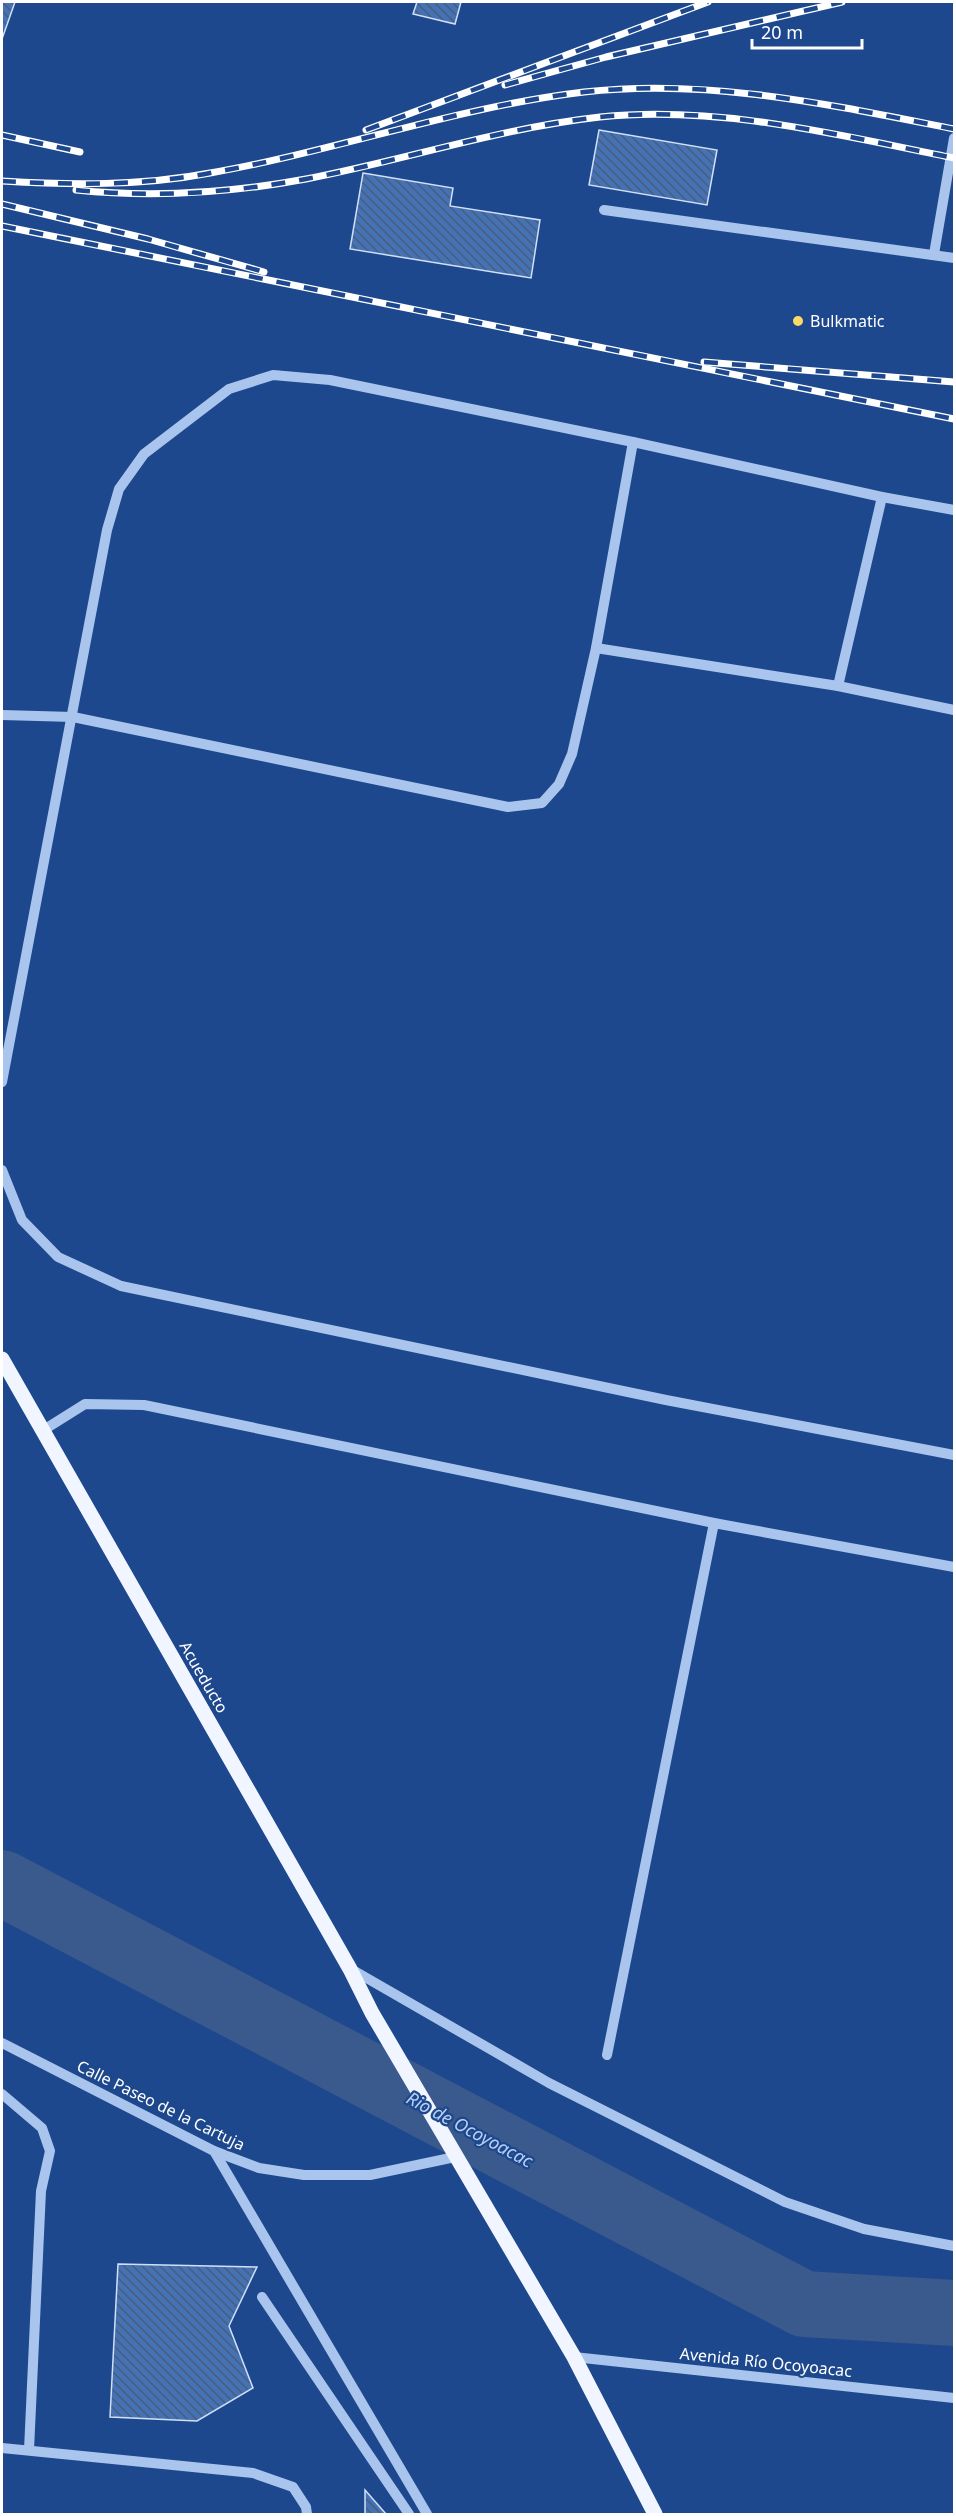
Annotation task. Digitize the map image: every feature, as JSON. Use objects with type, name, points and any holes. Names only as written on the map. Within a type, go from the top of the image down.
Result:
[{"type":"main road","name":"Acueducto","points":[[2,1359],[350,1969],[372,2013],[574,2357],[655,2514]]},
{"type":"street","points":[[934,254],[954,138]]},
{"type":"street","points":[[604,210],[954,258]]},
{"type":"street","points":[[2,1082],[107,530],[119,489],[144,454],[229,388],[273,375],[330,380],[633,442],[882,497],[954,510]]},
{"type":"street","points":[[2,716],[73,717],[508,807],[542,803],[560,784],[572,754],[596,648],[633,442]]},
{"type":"street","points":[[838,686],[882,497]]},
{"type":"street","points":[[596,648],[838,686],[954,710]]},
{"type":"street","points":[[2,1170],[22,1220],[58,1257],[121,1286],[666,1400],[954,1455]]},
{"type":"street","points":[[42,1431],[85,1404],[144,1405],[714,1522],[954,1567]]},
{"type":"street","points":[[607,2055],[714,1522]]},
{"type":"street","points":[[350,1969],[549,2082],[785,2202],[864,2229],[954,2246]]},
{"type":"street","name":"Calle Paseo de la Cartuja","points":[[2,2043],[214,2151],[259,2168],[304,2175],[369,2175],[455,2157]]},
{"type":"street","points":[[2,2094],[42,2127],[50,2151],[41,2191],[29,2450]]},
{"type":"street","points":[[214,2151],[427,2514]]},
{"type":"street","points":[[262,2296],[410,2514]]},
{"type":"street","name":"Avenida Río Ocoyoacac","points":[[574,2357],[954,2398]]},
{"type":"street","points":[[2,2448],[253,2474],[293,2487],[306,2507],[307,2514]]},
{"type":"building","points":[[2,2],[15,2],[2,39]]},
{"type":"building","points":[[417,2],[461,2],[455,24],[413,14]]},
{"type":"building","points":[[599,130],[717,150],[707,205],[589,185]]},
{"type":"building","points":[[363,173],[453,188],[450,206],[540,220],[531,278],[350,249]]},
{"type":"building","points":[[118,2264],[257,2267],[229,2326],[253,2388],[197,2421],[110,2417]]},
{"type":"building","points":[[365,2490],[386,2514],[365,2514]]},
{"type":"waterway","name":"Rio de Ocoyoacac","points":[[2,1883],[804,2304],[954,2313]]},
{"type":"railway","points":[[366,130],[708,2]]},
{"type":"railway","points":[[505,85],[606,57],[842,2]]},
{"type":"railway","points":[[2,181],[106,183],[184,177],[257,164],[490,108],[584,92],[631,89],[678,88],[770,96],[954,129]]},
{"type":"railway","points":[[76,190],[163,194],[249,188],[306,179],[489,136],[563,122],[645,114],[689,115],[778,124],[954,158]]},
{"type":"railway","points":[[2,135],[80,152]]},
{"type":"railway","points":[[2,204],[148,239],[264,272]]},
{"type":"railway","points":[[2,226],[954,419]]},
{"type":"railway","points":[[704,362],[954,382]]},
{"type":"place","name":"Bulkmatic","points":[[798,321]]}]
